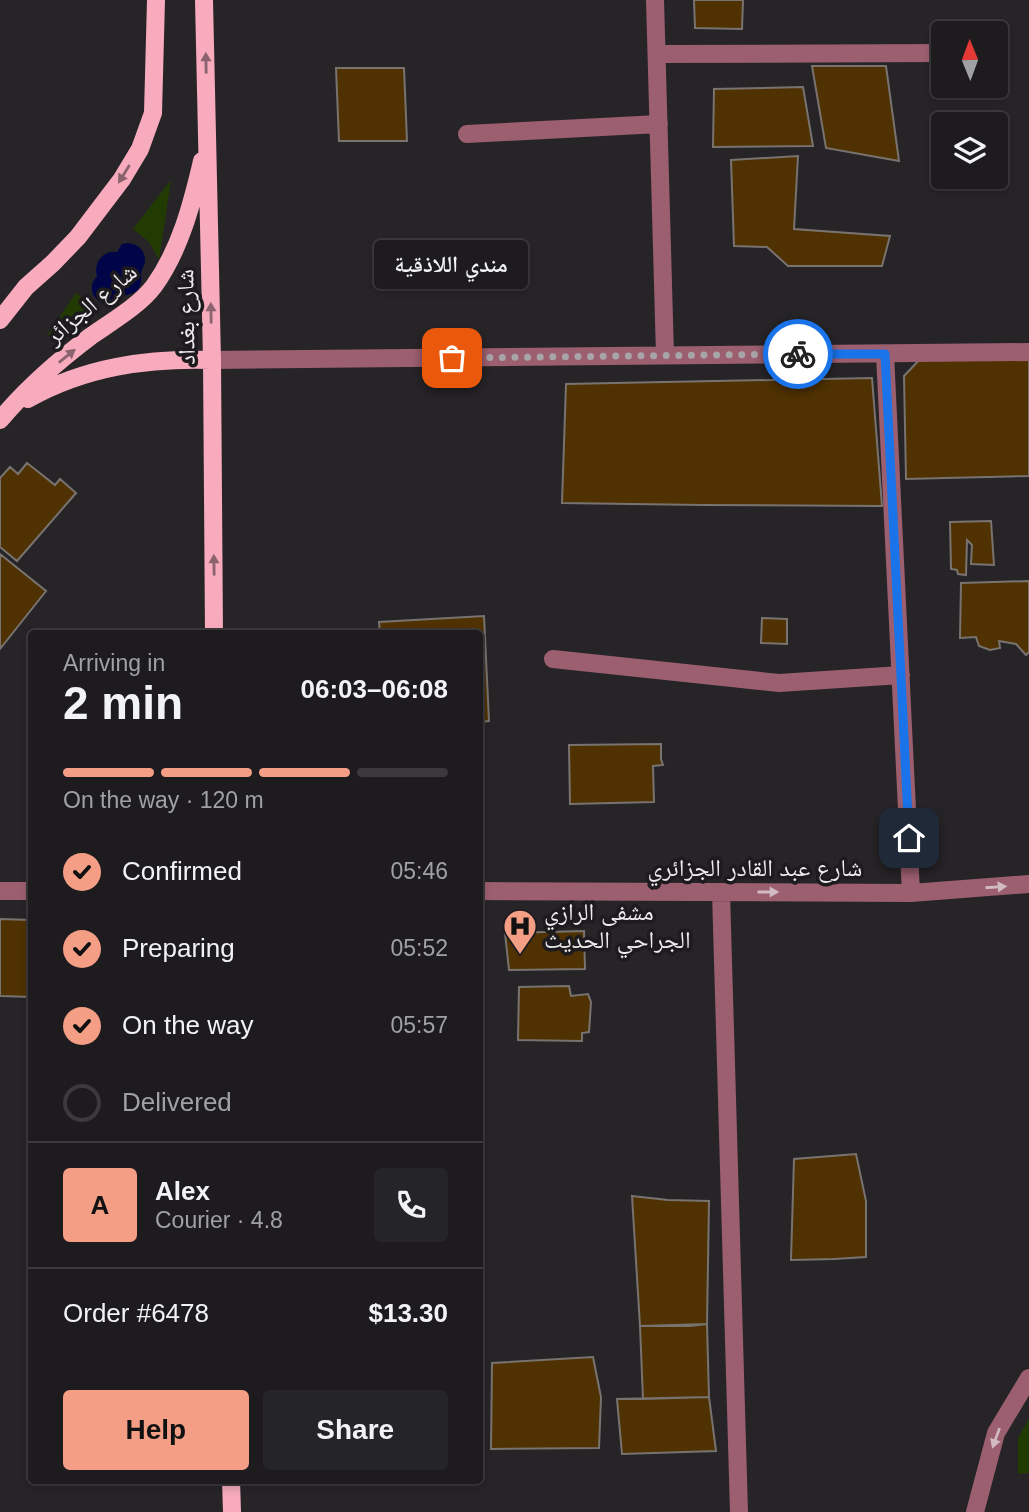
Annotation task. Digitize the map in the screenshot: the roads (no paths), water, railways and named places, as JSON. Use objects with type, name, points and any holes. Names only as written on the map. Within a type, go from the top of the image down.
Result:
[{"type":"main road","name":"شارع الجزائر","points":[[0,320],[26,287],[54,263],[101,209],[140,149],[153,113],[156,0]]},
{"type":"main road","name":"شارع بغداد","points":[[204,0],[212,360],[214,630]]},
{"type":"main road","name":"شارع الجزائر","points":[[3,416],[47,373],[153,288],[171,257],[193,199],[207,127]]},
{"type":"main road","points":[[3,416],[38,393],[105,369],[152,361],[212,360]]},
{"type":"main road","points":[[231,1484],[232,1512]]},
{"type":"street","points":[[655,0],[665,355]]},
{"type":"street","points":[[657,54],[931,53]]},
{"type":"street","points":[[467,134],[659,124]]},
{"type":"street","points":[[212,360],[1029,352]]},
{"type":"street","points":[[885,354],[911,893]]},
{"type":"street","points":[[553,659],[779,683],[901,675]]},
{"type":"street","name":"شارع عبد القادر الجزائري","points":[[483,891],[911,893],[1029,884]]},
{"type":"street","points":[[0,891],[28,891]]},
{"type":"street","points":[[721,892],[738,1512]]},
{"type":"street","points":[[975,1512],[996,1433],[1029,1378]]},
{"type":"place","name":"مندي اللاذقية","points":[[452,358]]},
{"type":"place","name":"مشفى الرازي الجراحي الحديث","points":[[520,956]]}]
